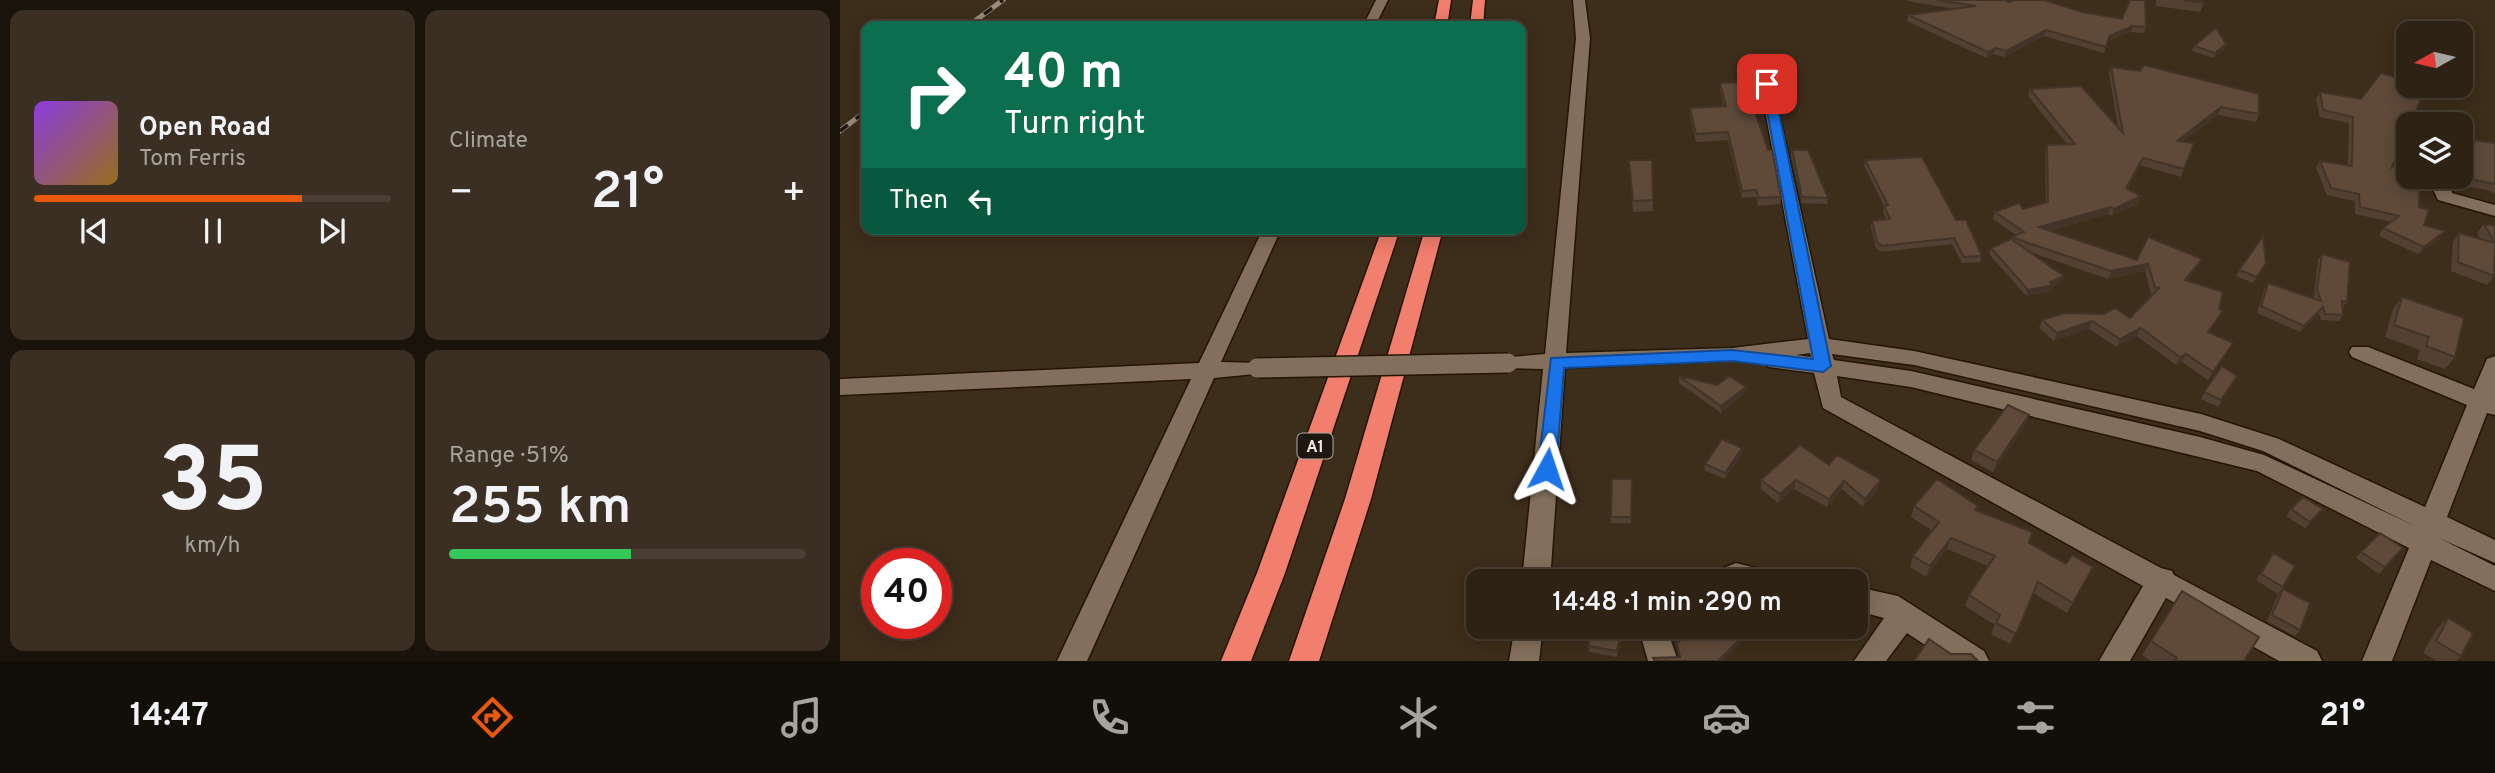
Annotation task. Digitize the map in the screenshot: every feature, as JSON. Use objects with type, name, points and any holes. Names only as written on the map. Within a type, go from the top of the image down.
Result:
[{"type":"highway","points":[[1442,21],[1445,0]]},
{"type":"highway","points":[[1477,21],[1479,0]]},
{"type":"highway","name":"A1","points":[[1236,661],[1271,573],[1389,235]]},
{"type":"highway","points":[[1304,661],[1359,499],[1432,235]]},
{"type":"street","points":[[1372,21],[1382,0]]},
{"type":"street","points":[[1545,569],[1557,362],[1583,38],[1579,0]]},
{"type":"street","points":[[1767,84],[1831,402],[2162,579],[2308,661]]},
{"type":"street","points":[[2443,189],[2444,196],[2495,211]]},
{"type":"street","points":[[1072,661],[1269,235]]},
{"type":"street","points":[[2360,352],[2488,404]]},
{"type":"street","points":[[840,387],[1207,369],[1557,362],[1732,355],[1822,356],[2187,443],[2264,464],[2428,532],[2495,552]]},
{"type":"street","points":[[2377,661],[2428,532],[2488,404],[2495,364]]},
{"type":"street","points":[[2428,532],[2495,579]]},
{"type":"street","points":[[2114,661],[2162,579]]},
{"type":"street","points":[[1868,601],[1888,605],[1974,661]]},
{"type":"street","points":[[1868,661],[1902,615]]},
{"type":"street","points":[[1524,661],[1527,639]]},
{"type":"street","points":[[1656,639],[1663,661]]},
{"type":"building","points":[[1937,0],[2044,0],[2082,12],[2122,19],[2130,0],[2145,0],[2146,27],[2133,26],[2109,36],[2106,47],[2046,30],[2006,51],[1996,48],[1988,52],[1908,15],[1976,6]]},
{"type":"building","points":[[2216,28],[2226,44],[2215,53],[2194,46]]},
{"type":"building","points":[[2144,65],[2259,94],[2259,114],[2221,107],[2177,141],[2194,143],[2184,169],[2143,158],[2126,188],[2141,196],[2114,209],[2111,207],[2039,227],[2137,260],[2148,237],[2202,259],[2185,280],[2223,292],[2219,309],[2223,311],[2208,332],[2233,343],[2213,372],[2186,354],[2180,357],[2141,328],[2120,339],[2092,321],[2057,333],[2042,320],[2064,313],[2104,314],[2115,308],[2130,318],[2159,288],[2155,287],[2148,264],[2111,271],[2011,237],[2024,232],[1995,212],[2019,203],[2023,209],[2048,202],[2047,145],[2075,144],[2030,89],[2081,86],[2123,133],[2111,67],[2140,71]]},
{"type":"building","points":[[2381,73],[2396,77],[2396,98],[2422,98],[2415,112],[2396,112],[2396,158],[2392,167],[2396,164],[2396,189],[2420,189],[2419,207],[2429,210],[2424,225],[2445,231],[2424,247],[2383,228],[2399,216],[2360,207],[2359,194],[2331,188],[2320,161],[2352,166],[2353,117],[2323,110],[2320,92],[2361,99]]},
{"type":"building","points":[[1745,82],[1768,150],[1772,150],[1781,197],[1759,198],[1756,190],[1742,191],[1728,132],[1696,134],[1690,108],[1726,106],[1720,83]]},
{"type":"building","points":[[2473,140],[2495,143],[2495,184],[2473,180]]},
{"type":"building","points":[[1792,150],[1808,150],[1828,198],[1802,197]]},
{"type":"building","points":[[1922,157],[1956,220],[1966,220],[1982,256],[1964,257],[1954,238],[1882,246],[1877,242],[1872,221],[1890,219],[1884,206],[1888,205],[1865,160]]},
{"type":"building","points":[[1629,160],[1652,160],[1653,200],[1633,201]]},
{"type":"building","points":[[2484,224],[2495,226],[2495,243]]},
{"type":"building","points":[[2459,233],[2495,243],[2494,276],[2458,262]]},
{"type":"building","points":[[2263,236],[2266,263],[2257,277],[2239,270]]},
{"type":"building","points":[[2011,239],[2064,276],[2050,282],[2053,285],[2028,290],[1991,248]]},
{"type":"building","points":[[2322,254],[2350,262],[2347,302],[2342,301],[2343,315],[2325,314],[2323,307],[2304,326],[2261,306],[2268,283],[2321,301],[2317,290]]},
{"type":"building","points":[[2402,297],[2464,318],[2455,357],[2426,346],[2429,337],[2394,325]]},
{"type":"building","points":[[2222,366],[2237,376],[2221,400],[2204,392]]},
{"type":"building","points":[[1679,376],[1717,385],[1729,376],[1746,387],[1721,406]]},
{"type":"building","points":[[2008,405],[2029,415],[1997,462],[1974,450]]},
{"type":"building","points":[[1722,439],[1742,448],[1725,473],[1705,464]]},
{"type":"building","points":[[1800,445],[1829,465],[1837,455],[1881,480],[1865,499],[1844,481],[1829,499],[1796,480],[1780,494],[1761,480]]},
{"type":"building","points":[[1612,479],[1632,479],[1631,517],[1611,517]]},
{"type":"building","points":[[1937,479],[1978,506],[1975,510],[2032,532],[2029,543],[2066,564],[2072,555],[2093,567],[2073,603],[2038,582],[2016,634],[1996,623],[2000,615],[1969,595],[1995,556],[1951,538],[1930,566],[1913,556],[1939,522],[1914,506]]},
{"type":"building","points":[[2303,497],[2323,509],[2310,522],[2291,509]]},
{"type":"building","points":[[2380,533],[2403,548],[2385,567],[2361,552]]},
{"type":"building","points":[[2273,553],[2295,566],[2283,587],[2261,574]]},
{"type":"building","points":[[2283,589],[2310,603],[2300,630],[2272,615]]},
{"type":"building","points":[[2182,591],[2259,637],[2244,661],[2174,661],[2177,658],[2151,641]]},
{"type":"building","points":[[2448,618],[2473,633],[2461,656],[2436,641]]},
{"type":"building","points":[[1590,639],[1620,639],[1617,651],[1588,646]]},
{"type":"building","points":[[1683,639],[1740,639],[1718,661],[1655,661],[1653,658],[1680,657],[1677,643]]},
{"type":"building","points":[[1929,639],[1951,654],[1971,654],[1978,661],[1914,661]]},
{"type":"railway","points":[[975,21],[1003,0]]},
{"type":"railway","points":[[840,131],[861,115]]},
{"type":"route","points":[[1547,469],[1557,362],[1732,355],[1823,366],[1821,345],[1767,84]]}]
